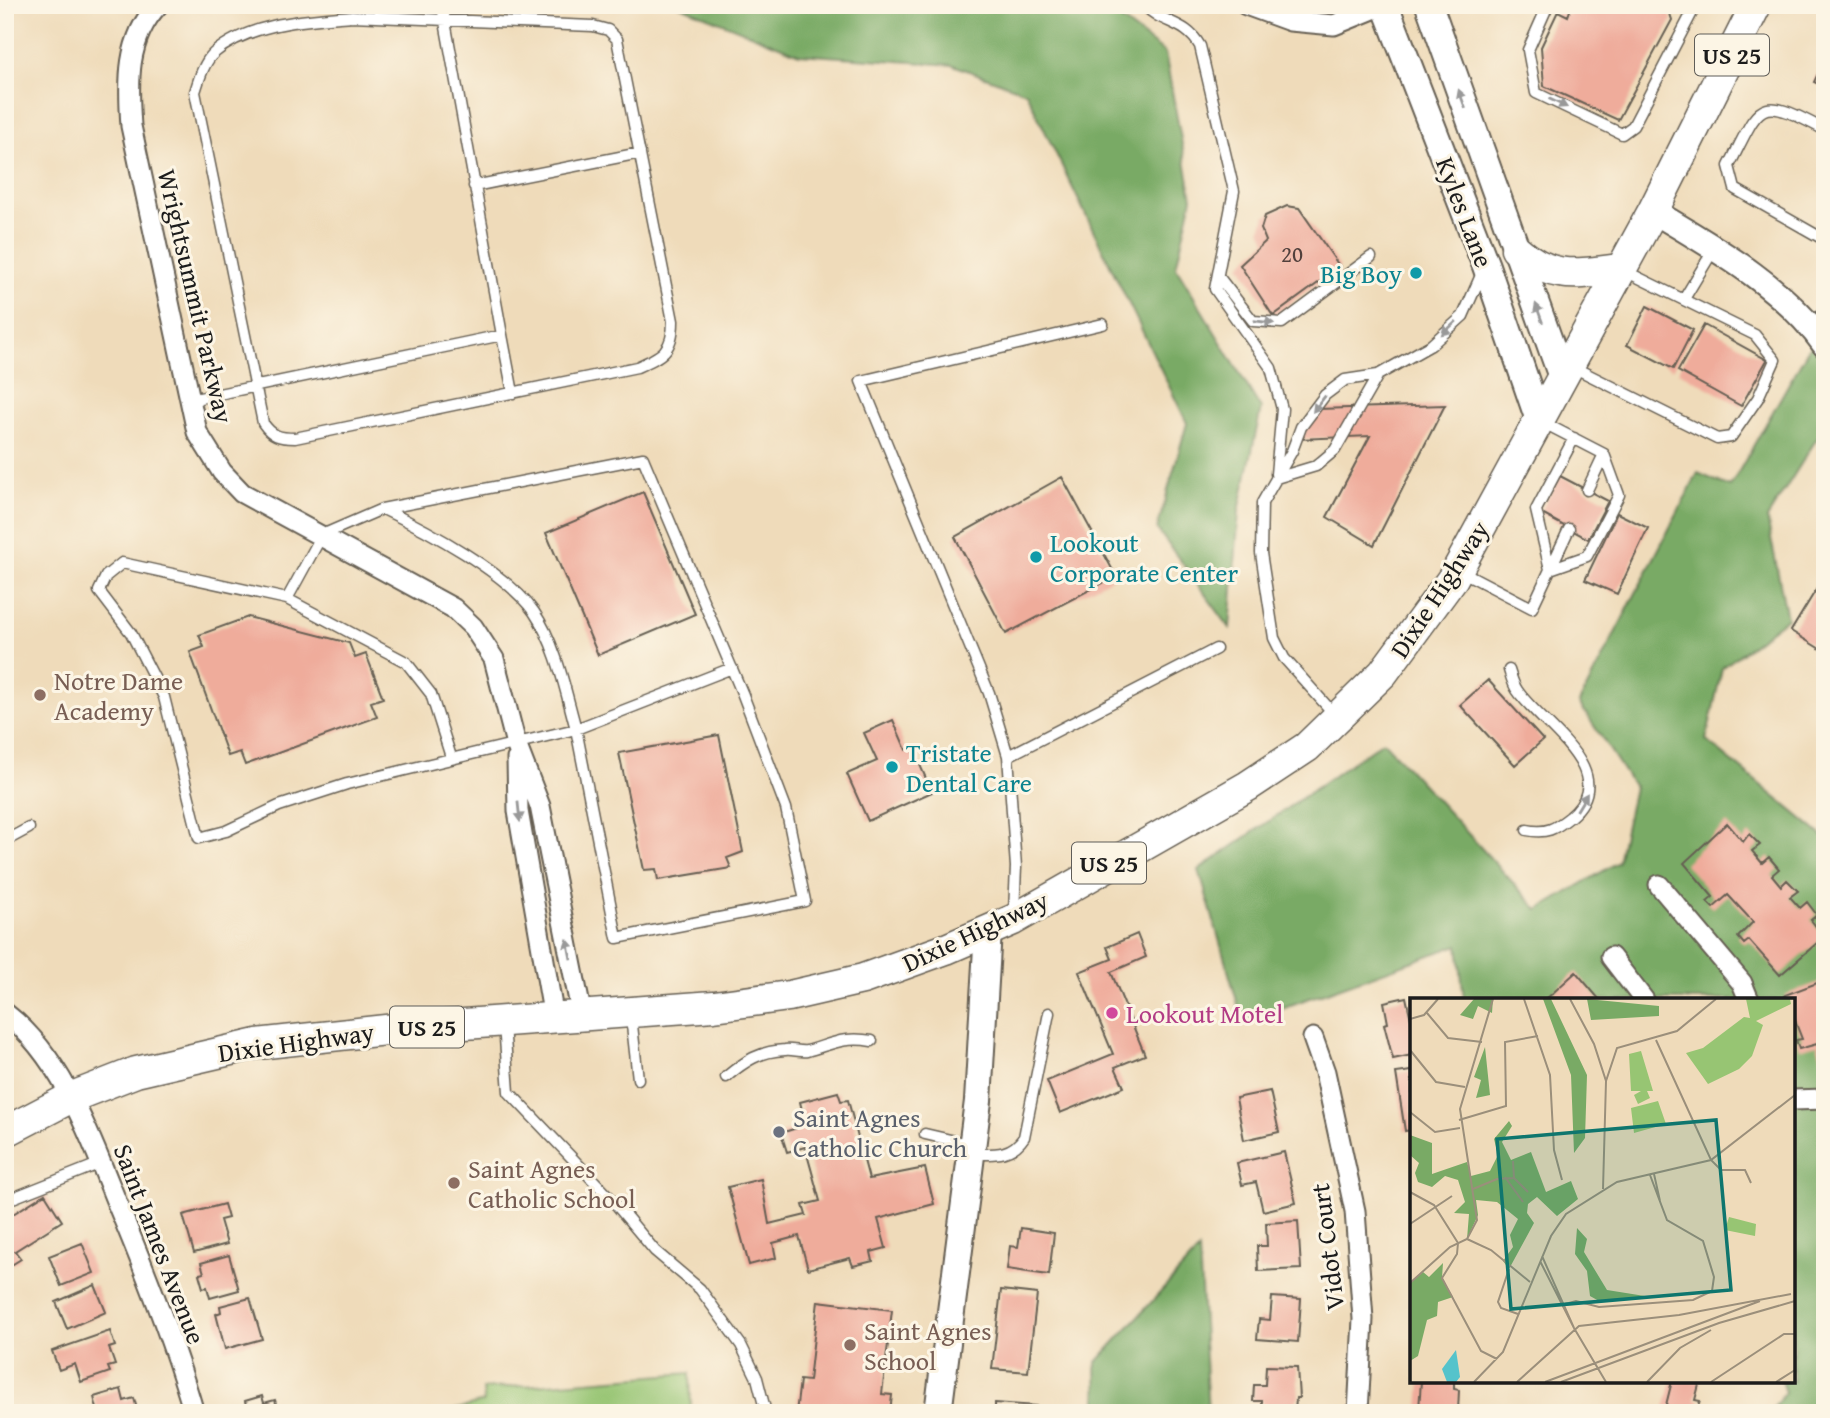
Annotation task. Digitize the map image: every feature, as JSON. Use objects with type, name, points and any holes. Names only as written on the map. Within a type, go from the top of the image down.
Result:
[{"type":"main road","name":"Kyles Lane","points":[[1384,5],[1486,266],[1539,420]]},
{"type":"main road","name":"Kyles Lane","points":[[1429,5],[1516,248],[1566,371]]},
{"type":"main road","name":"Dixie Highway","points":[[5,1132],[72,1097],[165,1063],[257,1044],[504,1021],[714,1006],[832,988],[946,949],[1001,925],[1248,786],[1307,747],[1383,673],[1458,569],[1653,211],[1756,5]]},
{"type":"main road","points":[[1516,248],[1532,263],[1553,273],[1621,269]]},
{"type":"main road","points":[[938,1413],[1001,925]]},
{"type":"street","name":"Wrightsummit Parkway","points":[[158,5],[139,30],[127,78],[131,126],[197,432],[222,472],[242,493],[453,608],[473,627],[494,660],[516,744],[541,806],[568,1017]]},
{"type":"street","points":[[1246,5],[1290,21],[1335,25],[1384,5]]},
{"type":"street","points":[[1653,211],[1754,274],[1822,333]]},
{"type":"street","name":"Wrightsummit Parkway","points":[[516,744],[518,811],[568,1017]]},
{"type":"street","points":[[1659,885],[1742,983],[1748,998]]},
{"type":"street","points":[[1611,957],[1642,998]]},
{"type":"street","name":"Saint James Avenue","points":[[5,1013],[32,1037],[72,1097],[144,1267],[194,1413]]},
{"type":"street","name":"Vidot Court","points":[[1313,1038],[1325,1072],[1355,1210],[1363,1319],[1358,1413]]},
{"type":"street","points":[[1795,1100],[1825,1099]]},
{"type":"lane","points":[[442,5],[442,20],[513,393]]},
{"type":"lane","points":[[1144,5],[1152,13],[1192,32],[1200,46],[1234,191],[1215,289],[1271,368],[1282,409],[1276,478]]},
{"type":"lane","points":[[1549,5],[1528,50],[1536,93],[1622,134],[1633,126],[1696,5]]},
{"type":"lane","points":[[352,16],[593,26],[608,30],[617,39],[640,153],[673,321],[673,340],[661,356],[637,368],[295,438],[280,438],[270,433],[263,423],[198,113],[195,92],[212,54],[237,38],[296,22],[352,16]]},
{"type":"lane","points":[[1825,130],[1775,106],[1764,108],[1756,114],[1730,166],[1735,189],[1825,240]]},
{"type":"lane","points":[[474,186],[640,153]]},
{"type":"lane","points":[[1684,299],[1715,248]]},
{"type":"lane","points":[[1218,276],[1253,321],[1282,323],[1371,257]]},
{"type":"lane","points":[[1338,718],[1284,658],[1275,638],[1260,529],[1262,503],[1292,452],[1301,427],[1325,395],[1345,380],[1378,375],[1431,345],[1463,316],[1486,266]]},
{"type":"lane","points":[[1566,371],[1717,439],[1731,437],[1758,398],[1775,360],[1755,335],[1621,269]]},
{"type":"lane","points":[[1001,925],[1016,867],[1008,756],[989,693],[861,381],[1102,324]]},
{"type":"lane","points":[[190,400],[502,335]]},
{"type":"lane","points":[[1276,478],[1316,466],[1335,450],[1378,375]]},
{"type":"lane","points":[[1539,420],[1604,454],[1619,495],[1587,556],[1550,569]]},
{"type":"lane","points":[[1550,569],[1536,510],[1574,438]]},
{"type":"lane","points":[[1587,490],[1604,454]]},
{"type":"lane","points":[[287,599],[322,535],[382,509],[643,458],[732,668],[786,808],[805,901],[617,938],[576,729],[553,648],[534,612],[505,582],[416,525],[382,509]]},
{"type":"lane","points":[[1458,569],[1532,608],[1569,529]]},
{"type":"lane","points":[[451,757],[431,694],[406,662],[287,599],[122,564],[106,576],[99,591],[131,633],[164,696],[198,838],[226,831],[279,806],[336,788],[451,757],[576,729],[732,668]]},
{"type":"lane","points":[[1008,756],[1216,649]]},
{"type":"lane","points":[[1508,670],[1517,690],[1575,753],[1584,767],[1588,782],[1588,795],[1580,809],[1555,829],[1540,833],[1527,830]]},
{"type":"lane","points":[[5,841],[29,828]]},
{"type":"lane","points":[[631,1012],[638,1079]]},
{"type":"lane","points":[[925,1134],[971,1149],[1004,1154],[1017,1147],[1024,1137],[1049,1013]]},
{"type":"lane","points":[[504,1021],[509,1092],[614,1202],[655,1251],[700,1289],[741,1345],[757,1378],[766,1413]]},
{"type":"lane","points":[[726,1077],[751,1056],[785,1050],[806,1051],[822,1044],[853,1038],[872,1041]]},
{"type":"lane","points":[[5,1201],[101,1163]]},
{"type":"green space","points":[[678,5],[1102,5],[1165,53],[1192,198],[1176,267],[1261,409],[1239,511],[1230,628],[1157,529],[1187,423],[1026,92],[953,65],[799,54]]},
{"type":"green space","points":[[1817,334],[1825,345],[1825,434],[1816,440],[1767,518],[1787,618],[1722,668],[1706,740],[1825,838],[1825,1413],[1770,1413],[1785,1392],[1782,1383],[1795,1383],[1795,998],[1464,998],[1458,945],[1243,1022],[1199,870],[1383,741],[1538,910],[1618,862],[1634,787],[1579,703],[1698,473],[1730,487]]},
{"type":"green space","points":[[1199,1250],[1208,1413],[1097,1413],[1096,1363]]},
{"type":"green space","points":[[690,1373],[691,1413],[443,1413],[484,1402],[483,1389]]},
{"type":"building","points":[[1572,5],[1667,5],[1672,20],[1618,120],[1544,86],[1541,47],[1558,11],[1568,16]]},
{"type":"building","points":[[1825,59],[1825,87],[1814,82]]},
{"type":"building","points":[[1287,206],[1299,208],[1340,267],[1273,316],[1240,265],[1266,241],[1261,229],[1265,216]]},
{"type":"building","points":[[1647,306],[1693,330],[1673,369],[1627,345]]},
{"type":"building","points":[[1704,325],[1767,360],[1741,406],[1678,371]]},
{"type":"building","points":[[1445,405],[1374,545],[1327,517],[1370,436],[1299,439],[1318,409]]},
{"type":"building","points":[[1560,476],[1608,501],[1588,539],[1540,513]]},
{"type":"building","name":"Lookout Corporate Center","points":[[1062,477],[1116,576],[1006,634],[955,537]]},
{"type":"building","points":[[643,492],[695,614],[598,655],[546,533]]},
{"type":"building","points":[[1617,513],[1648,528],[1617,594],[1585,580]]},
{"type":"building","points":[[1825,575],[1825,652],[1791,631]]},
{"type":"building","points":[[248,617],[349,643],[355,658],[366,654],[383,698],[371,702],[377,717],[245,765],[240,752],[228,756],[190,652],[204,647],[199,635]]},
{"type":"building","points":[[1488,680],[1543,740],[1515,765],[1460,705]]},
{"type":"building","name":"Tristate Dental Care","points":[[893,720],[906,750],[912,747],[932,792],[868,821],[847,774],[877,761],[864,733]]},
{"type":"building","points":[[719,735],[743,852],[727,858],[731,868],[658,880],[656,869],[644,870],[619,753]]},
{"type":"building","points":[[1727,823],[1743,842],[1749,834],[1760,845],[1752,851],[1762,863],[1769,857],[1779,869],[1772,875],[1781,886],[1787,880],[1798,891],[1790,897],[1800,908],[1807,902],[1817,915],[1811,920],[1824,937],[1780,975],[1749,940],[1744,944],[1738,937],[1753,922],[1728,895],[1713,908],[1707,902],[1713,897],[1684,863]]},
{"type":"building","name":"Lookout Motel","points":[[1137,934],[1146,957],[1111,972],[1145,1055],[1115,1067],[1124,1087],[1060,1113],[1047,1081],[1113,1054],[1079,972],[1112,959],[1107,947]]},
{"type":"building","points":[[1576,972],[1598,998],[1547,998]]},
{"type":"building","points":[[1825,980],[1825,1061],[1823,1062],[1817,1044],[1799,1049],[1796,1040],[1802,1039],[1795,1021],[1795,998],[1786,998],[1785,995]]},
{"type":"building","points":[[1406,997],[1410,1015],[1410,1055],[1393,1059],[1384,1024],[1388,1023],[1384,1002]]},
{"type":"building","points":[[1410,1071],[1410,1130],[1405,1131],[1396,1073]]},
{"type":"building","points":[[1270,1091],[1279,1132],[1244,1140],[1236,1098]]},
{"type":"building","points":[[838,1092],[841,1101],[848,1100],[869,1179],[925,1168],[934,1204],[878,1219],[886,1248],[871,1252],[873,1261],[853,1266],[850,1258],[808,1269],[799,1236],[773,1243],[776,1258],[749,1265],[728,1187],[761,1179],[769,1224],[806,1215],[803,1205],[820,1201],[805,1147],[787,1152],[781,1133],[800,1127],[796,1112],[802,1110],[800,1102]]},
{"type":"building","points":[[1284,1152],[1296,1203],[1263,1211],[1256,1182],[1242,1185],[1237,1163]]},
{"type":"building","points":[[45,1194],[62,1221],[15,1251],[21,1259],[5,1269],[5,1219]]},
{"type":"building","points":[[224,1204],[228,1218],[220,1220],[227,1244],[194,1253],[183,1215]]},
{"type":"building","points":[[1298,1221],[1301,1269],[1258,1271],[1257,1246],[1267,1246],[1266,1223]]},
{"type":"building","points":[[1021,1228],[1054,1233],[1049,1275],[1007,1269],[1010,1246],[1018,1247]]},
{"type":"building","points":[[82,1243],[94,1273],[61,1286],[49,1256]]},
{"type":"building","points":[[229,1255],[239,1290],[210,1298],[207,1287],[203,1288],[199,1274],[204,1273],[201,1263]]},
{"type":"building","points":[[95,1285],[106,1312],[67,1329],[56,1302]]},
{"type":"building","points":[[1001,1290],[1037,1294],[1028,1372],[992,1369]]},
{"type":"building","points":[[1272,1297],[1301,1299],[1298,1342],[1257,1339],[1259,1319],[1270,1320]]},
{"type":"building","points":[[250,1298],[262,1339],[225,1349],[216,1314],[221,1312],[220,1306]]},
{"type":"building","name":"Saint Agnes School","points":[[818,1301],[892,1310],[882,1394],[892,1395],[890,1413],[796,1413],[800,1380],[809,1381]]},
{"type":"building","points":[[110,1331],[115,1346],[109,1348],[115,1365],[108,1367],[110,1372],[81,1382],[75,1364],[59,1370],[52,1351]]},
{"type":"building","points":[[1266,1366],[1297,1367],[1299,1398],[1296,1398],[1295,1413],[1262,1413],[1262,1401],[1253,1401],[1254,1385],[1265,1385]]},
{"type":"building","points":[[1421,1383],[1454,1383],[1454,1389],[1459,1390],[1458,1411],[1419,1409]]},
{"type":"building","points":[[1672,1383],[1699,1383],[1695,1400],[1700,1401],[1696,1413],[1664,1413]]},
{"type":"building","points":[[121,1389],[124,1401],[134,1398],[138,1413],[98,1413],[94,1397]]},
{"type":"building","points":[[262,1396],[264,1403],[275,1400],[279,1413],[248,1413],[245,1401]]},
{"type":"building","points":[[995,1403],[1036,1406],[1035,1413],[995,1413]]},
{"type":"place","name":"Big Boy","points":[[1416,273]]},
{"type":"place","name":"Lookout Corporate Center","points":[[1036,557]]},
{"type":"place","name":"Notre Dame Academy","points":[[40,695]]},
{"type":"place","name":"Tristate Dental Care","points":[[892,767]]},
{"type":"place","name":"Lookout Motel","points":[[1112,1013]]},
{"type":"place","name":"Saint Agnes Catholic Church","points":[[779,1132]]},
{"type":"place","name":"Saint Agnes Catholic School","points":[[454,1183]]},
{"type":"place","name":"Saint Agnes School","points":[[850,1345]]}]
